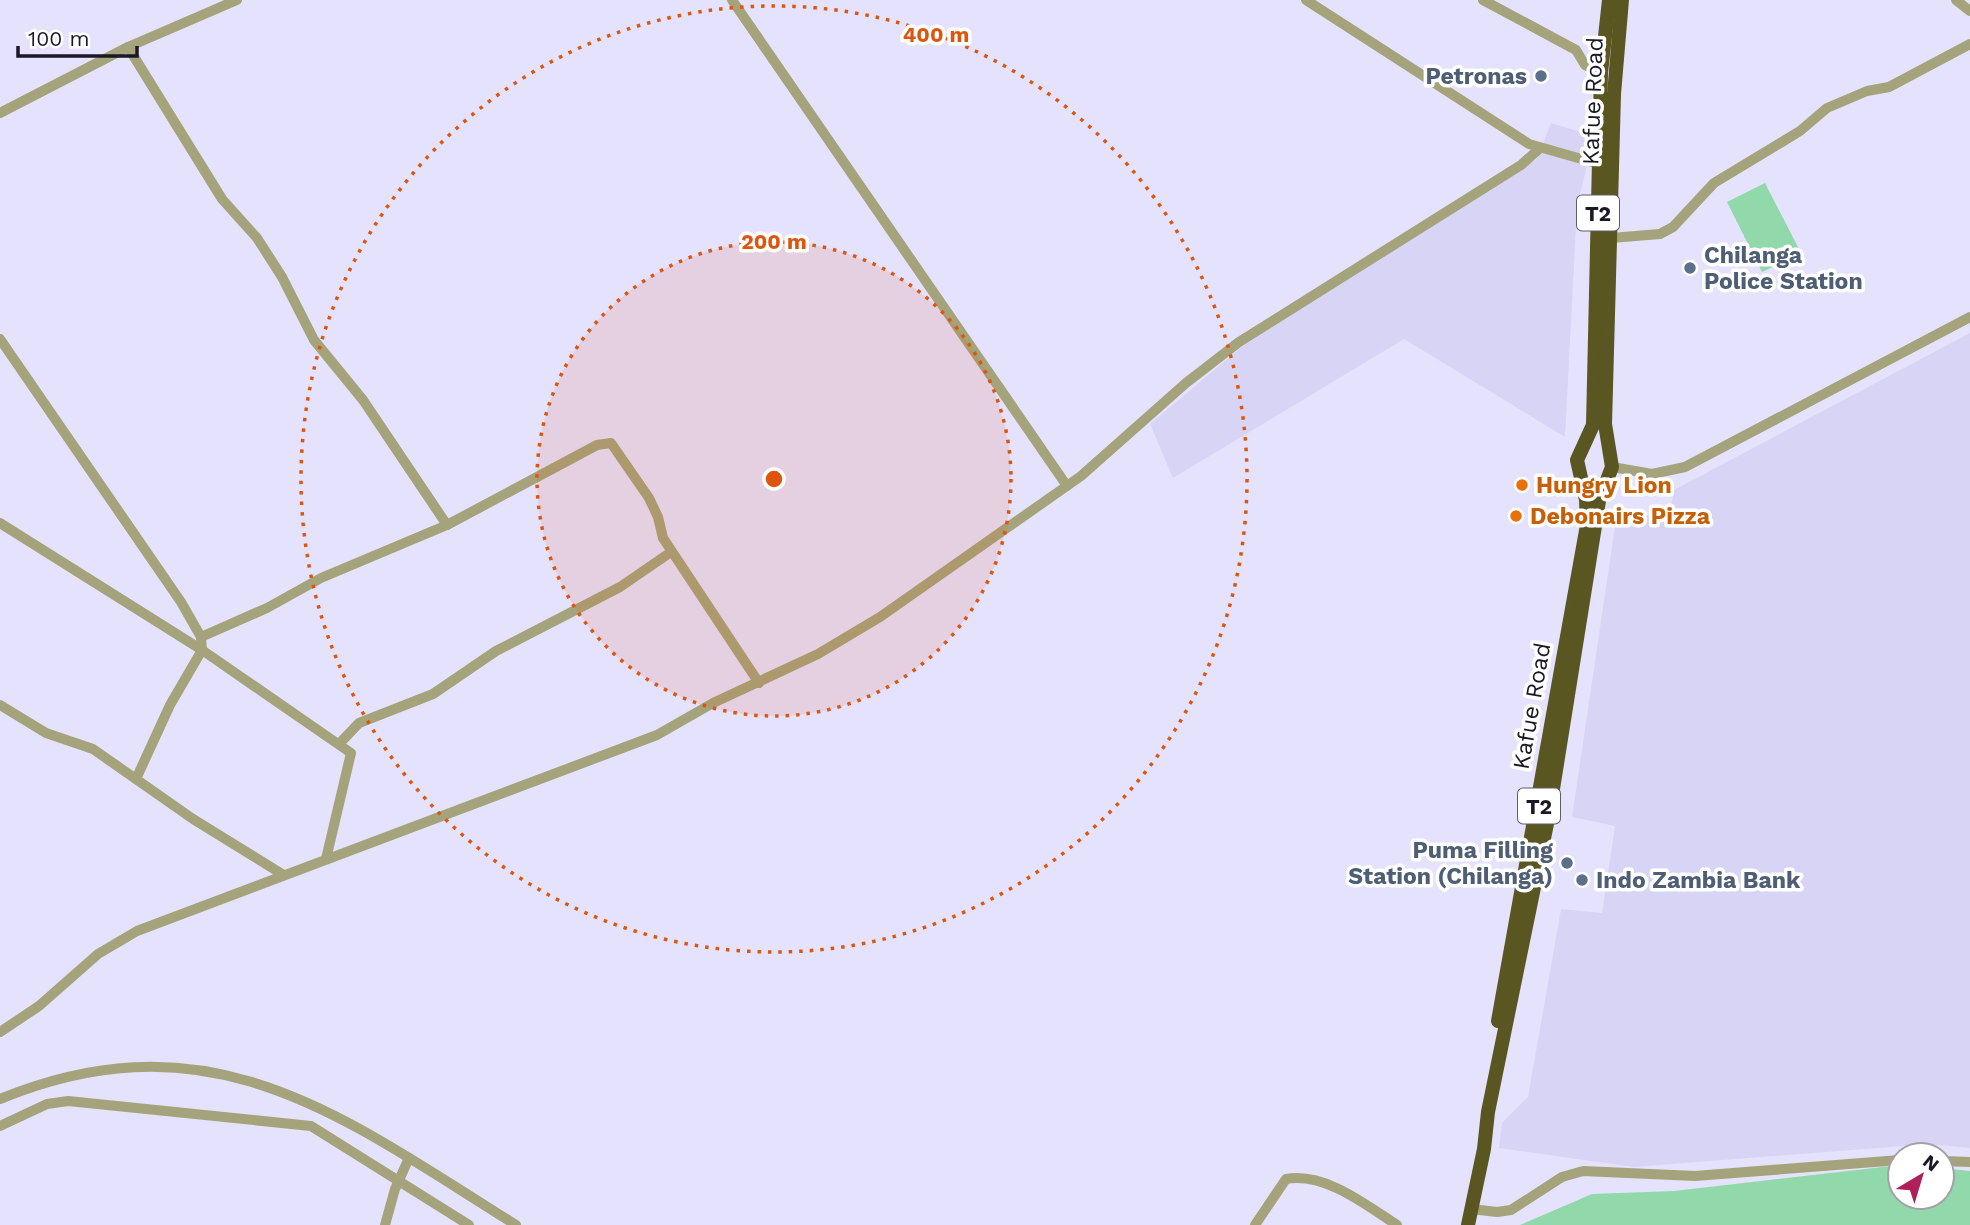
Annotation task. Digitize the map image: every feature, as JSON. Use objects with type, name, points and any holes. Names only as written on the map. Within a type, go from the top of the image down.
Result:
[{"type":"highway","name":"Kafue Road","points":[[1583,449],[1592,425],[1601,73],[1609,0]]},
{"type":"highway","name":"Kafue Road","points":[[1468,1225],[1484,1149],[1488,1111],[1549,814],[1599,501],[1610,466],[1605,424],[1614,94],[1622,0]]},
{"type":"highway","points":[[1598,446],[1610,466],[1588,480],[1579,472],[1577,460],[1583,449],[1598,446]]},
{"type":"highway","name":"Kafue Road","points":[[1488,1111],[1483,1101],[1587,524],[1586,500],[1579,472]]},
{"type":"street","points":[[0,113],[128,47],[237,0]]},
{"type":"street","points":[[732,0],[1067,486]]},
{"type":"street","points":[[1483,0],[1576,50],[1586,65],[1601,73]]},
{"type":"street","points":[[1956,0],[1970,11]]},
{"type":"street","points":[[1310,1],[1452,97],[1539,149],[1600,164]]},
{"type":"street","points":[[1611,238],[1660,234],[1673,226],[1714,183],[1810,124],[1833,104],[1867,91],[1889,87],[1970,44]]},
{"type":"street","points":[[128,47],[222,199],[257,238],[314,340],[363,401],[447,525]]},
{"type":"street","points":[[0,1032],[39,1006],[98,954],[124,937],[282,874],[657,735],[713,703],[818,653],[880,617],[1067,486],[1239,342],[1521,165],[1539,149]]},
{"type":"street","points":[[1610,466],[1652,474],[1685,467],[1970,317]]},
{"type":"street","points":[[0,339],[181,602],[201,636],[202,650],[170,705],[136,779]]},
{"type":"street","points":[[201,636],[267,608],[321,578],[447,525],[597,445],[611,443],[649,498],[658,517],[663,538],[671,552],[759,683]]},
{"type":"street","points":[[0,523],[202,650],[351,753],[351,763],[326,859]]},
{"type":"street","points":[[339,744],[359,723],[433,694],[496,651],[620,587],[671,552]]},
{"type":"street","points":[[0,705],[46,733],[93,749],[193,819],[282,874]]},
{"type":"street","points":[[0,1099],[44,1083],[103,1070],[162,1066],[217,1072],[257,1082],[326,1110],[516,1225]]},
{"type":"street","points":[[0,1126],[47,1104],[68,1101],[295,1123],[317,1129],[469,1225]]},
{"type":"street","points":[[385,1225],[409,1158]]},
{"type":"street","points":[[1471,1209],[1497,1212],[1511,1210],[1562,1177],[1583,1171],[1695,1176],[1886,1161]]},
{"type":"street","points":[[1255,1225],[1286,1179],[1296,1177],[1336,1189],[1397,1225]]},
{"type":"shaded area","points":[[1551,123],[1594,136],[1577,207],[1565,437],[1404,339],[1173,478],[1150,424],[1244,345],[1537,159]]},
{"type":"shaded area","points":[[1970,333],[1970,1148],[1956,1147],[1956,1141],[1886,1141],[1886,1147],[1634,1167],[1499,1148],[1502,1123],[1528,1097],[1561,909],[1602,913],[1615,826],[1572,817],[1617,513],[1669,517],[1674,490]]},
{"type":"green space","points":[[1765,183],[1801,253],[1762,272],[1727,202]]},
{"type":"green space","points":[[1886,1167],[1886,1211],[1956,1211],[1956,1170],[1970,1171],[1970,1225],[1520,1225],[1592,1194],[1674,1191]]},
{"type":"place","name":"Petronas","points":[[1541,76]]},
{"type":"place","name":"Chilanga Police Station","points":[[1690,268]]},
{"type":"place","name":"Hungry Lion","points":[[1522,485]]},
{"type":"place","name":"Debonairs Pizza","points":[[1516,516]]},
{"type":"place","name":"Puma Filling Station (Chilanga)","points":[[1567,863]]},
{"type":"place","name":"Indo Zambia Bank","points":[[1582,880]]}]
